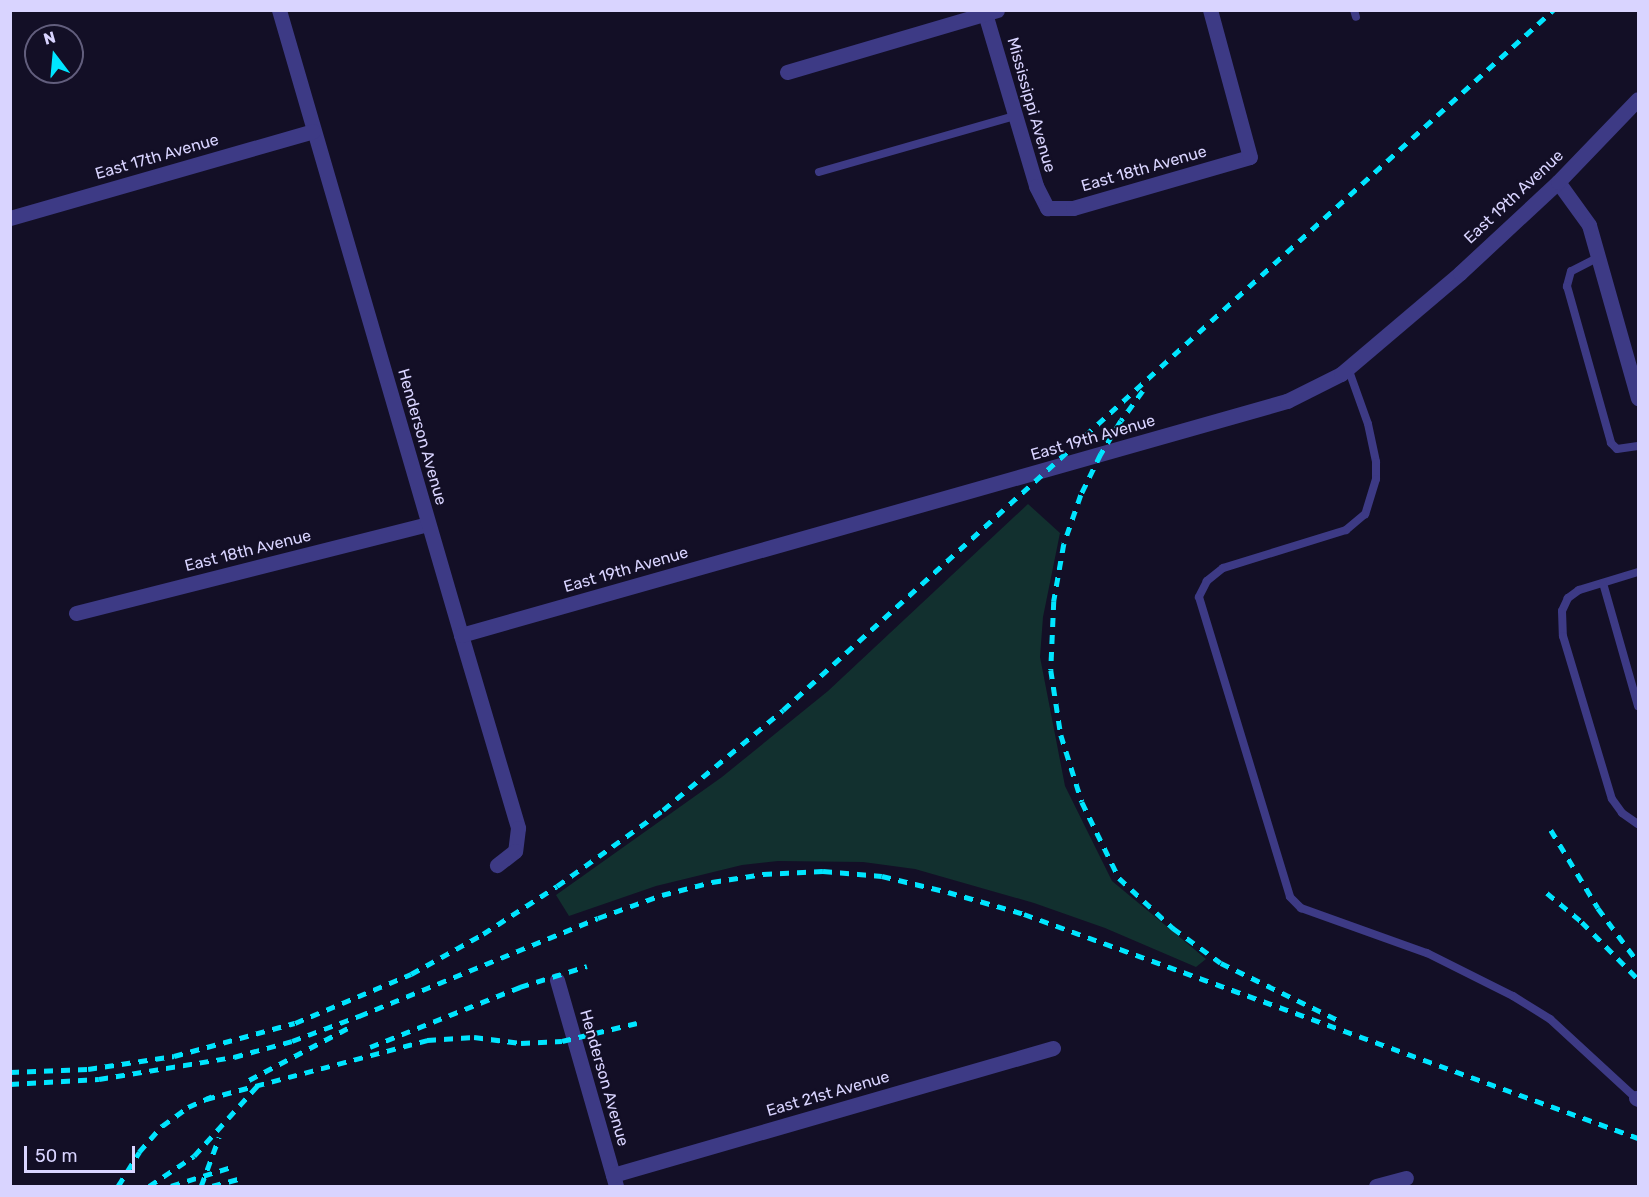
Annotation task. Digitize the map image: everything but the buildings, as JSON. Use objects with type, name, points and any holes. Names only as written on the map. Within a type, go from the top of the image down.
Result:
[{"type":"street","name":"Henderson Avenue","points":[[279,10],[518,828],[515,851],[497,865]]},
{"type":"street","name":"East 18th Avenue","points":[[1047,208],[1073,208],[1250,157],[1209,10]]},
{"type":"street","points":[[787,72],[989,12]]},
{"type":"street","name":"Mississippi Avenue","points":[[989,12],[1014,116],[1036,186],[1047,208]]},
{"type":"street","name":"East 19th Avenue","points":[[461,635],[1258,410],[1287,401],[1320,386],[1348,368],[1460,273],[1558,182],[1638,99]]},
{"type":"street","name":"East 17th Avenue","points":[[10,218],[313,131]]},
{"type":"street","points":[[1558,182],[1589,225],[1638,398]]},
{"type":"street","name":"East 18th Avenue","points":[[76,613],[428,524]]},
{"type":"street","name":"Henderson Avenue","points":[[557,980],[614,1181]]},
{"type":"street","name":"East 21st Avenue","points":[[614,1181],[1053,1048]]},
{"type":"street","points":[[1376,1186],[1406,1178]]},
{"type":"lane","points":[[819,172],[1014,116]]},
{"type":"lane","points":[[1599,258],[1571,271],[1567,286],[1611,443],[1617,449],[1638,446]]},
{"type":"lane","points":[[1348,368],[1368,424],[1376,462],[1376,479],[1365,514],[1346,530],[1223,568],[1208,581],[1199,597],[1290,897],[1301,908],[1426,953],[1514,996],[1550,1019],[1637,1098]]},
{"type":"lane","points":[[1638,572],[1579,590],[1568,598],[1562,612],[1563,636],[1612,799],[1622,813],[1638,824]]},
{"type":"lane","points":[[1603,583],[1638,706]]},
{"type":"green space","points":[[1028,504],[1060,533],[1043,617],[1040,657],[1065,786],[1112,881],[1206,959],[1196,967],[1105,928],[1034,903],[915,869],[863,862],[778,861],[742,865],[656,886],[569,916],[556,895],[722,777],[828,691]]},
{"type":"railway","points":[[10,1072],[88,1069],[174,1056],[295,1023],[411,974],[483,934],[557,886],[663,810],[783,710],[1553,10]]},
{"type":"railway","points":[[1143,391],[1101,454],[1081,495],[1064,544],[1054,601],[1051,670],[1061,735],[1082,802],[1119,878],[1173,928],[1221,963],[1340,1021]]},
{"type":"railway","points":[[1551,830],[1598,908],[1638,962]]},
{"type":"railway","points":[[10,1084],[99,1079],[234,1057],[292,1041],[359,1016],[598,918],[662,895],[712,882],[763,874],[823,871],[882,876],[1024,914],[1638,1138]]},
{"type":"railway","points":[[1547,893],[1582,922],[1638,979]]},
{"type":"railway","points":[[370,1047],[520,987],[587,966]]},
{"type":"railway","points":[[206,1099],[427,1040],[474,1037],[521,1043],[562,1041],[637,1023]]},
{"type":"railway","points":[[249,1080],[352,1026]]},
{"type":"railway","points":[[149,1186],[194,1156],[258,1085]]},
{"type":"railway","points":[[118,1186],[139,1152],[162,1126],[188,1107],[213,1096]]},
{"type":"railway","points":[[201,1186],[219,1137]]},
{"type":"railway","points":[[171,1186],[235,1166]]},
{"type":"railway","points":[[212,1186],[238,1179]]}]
